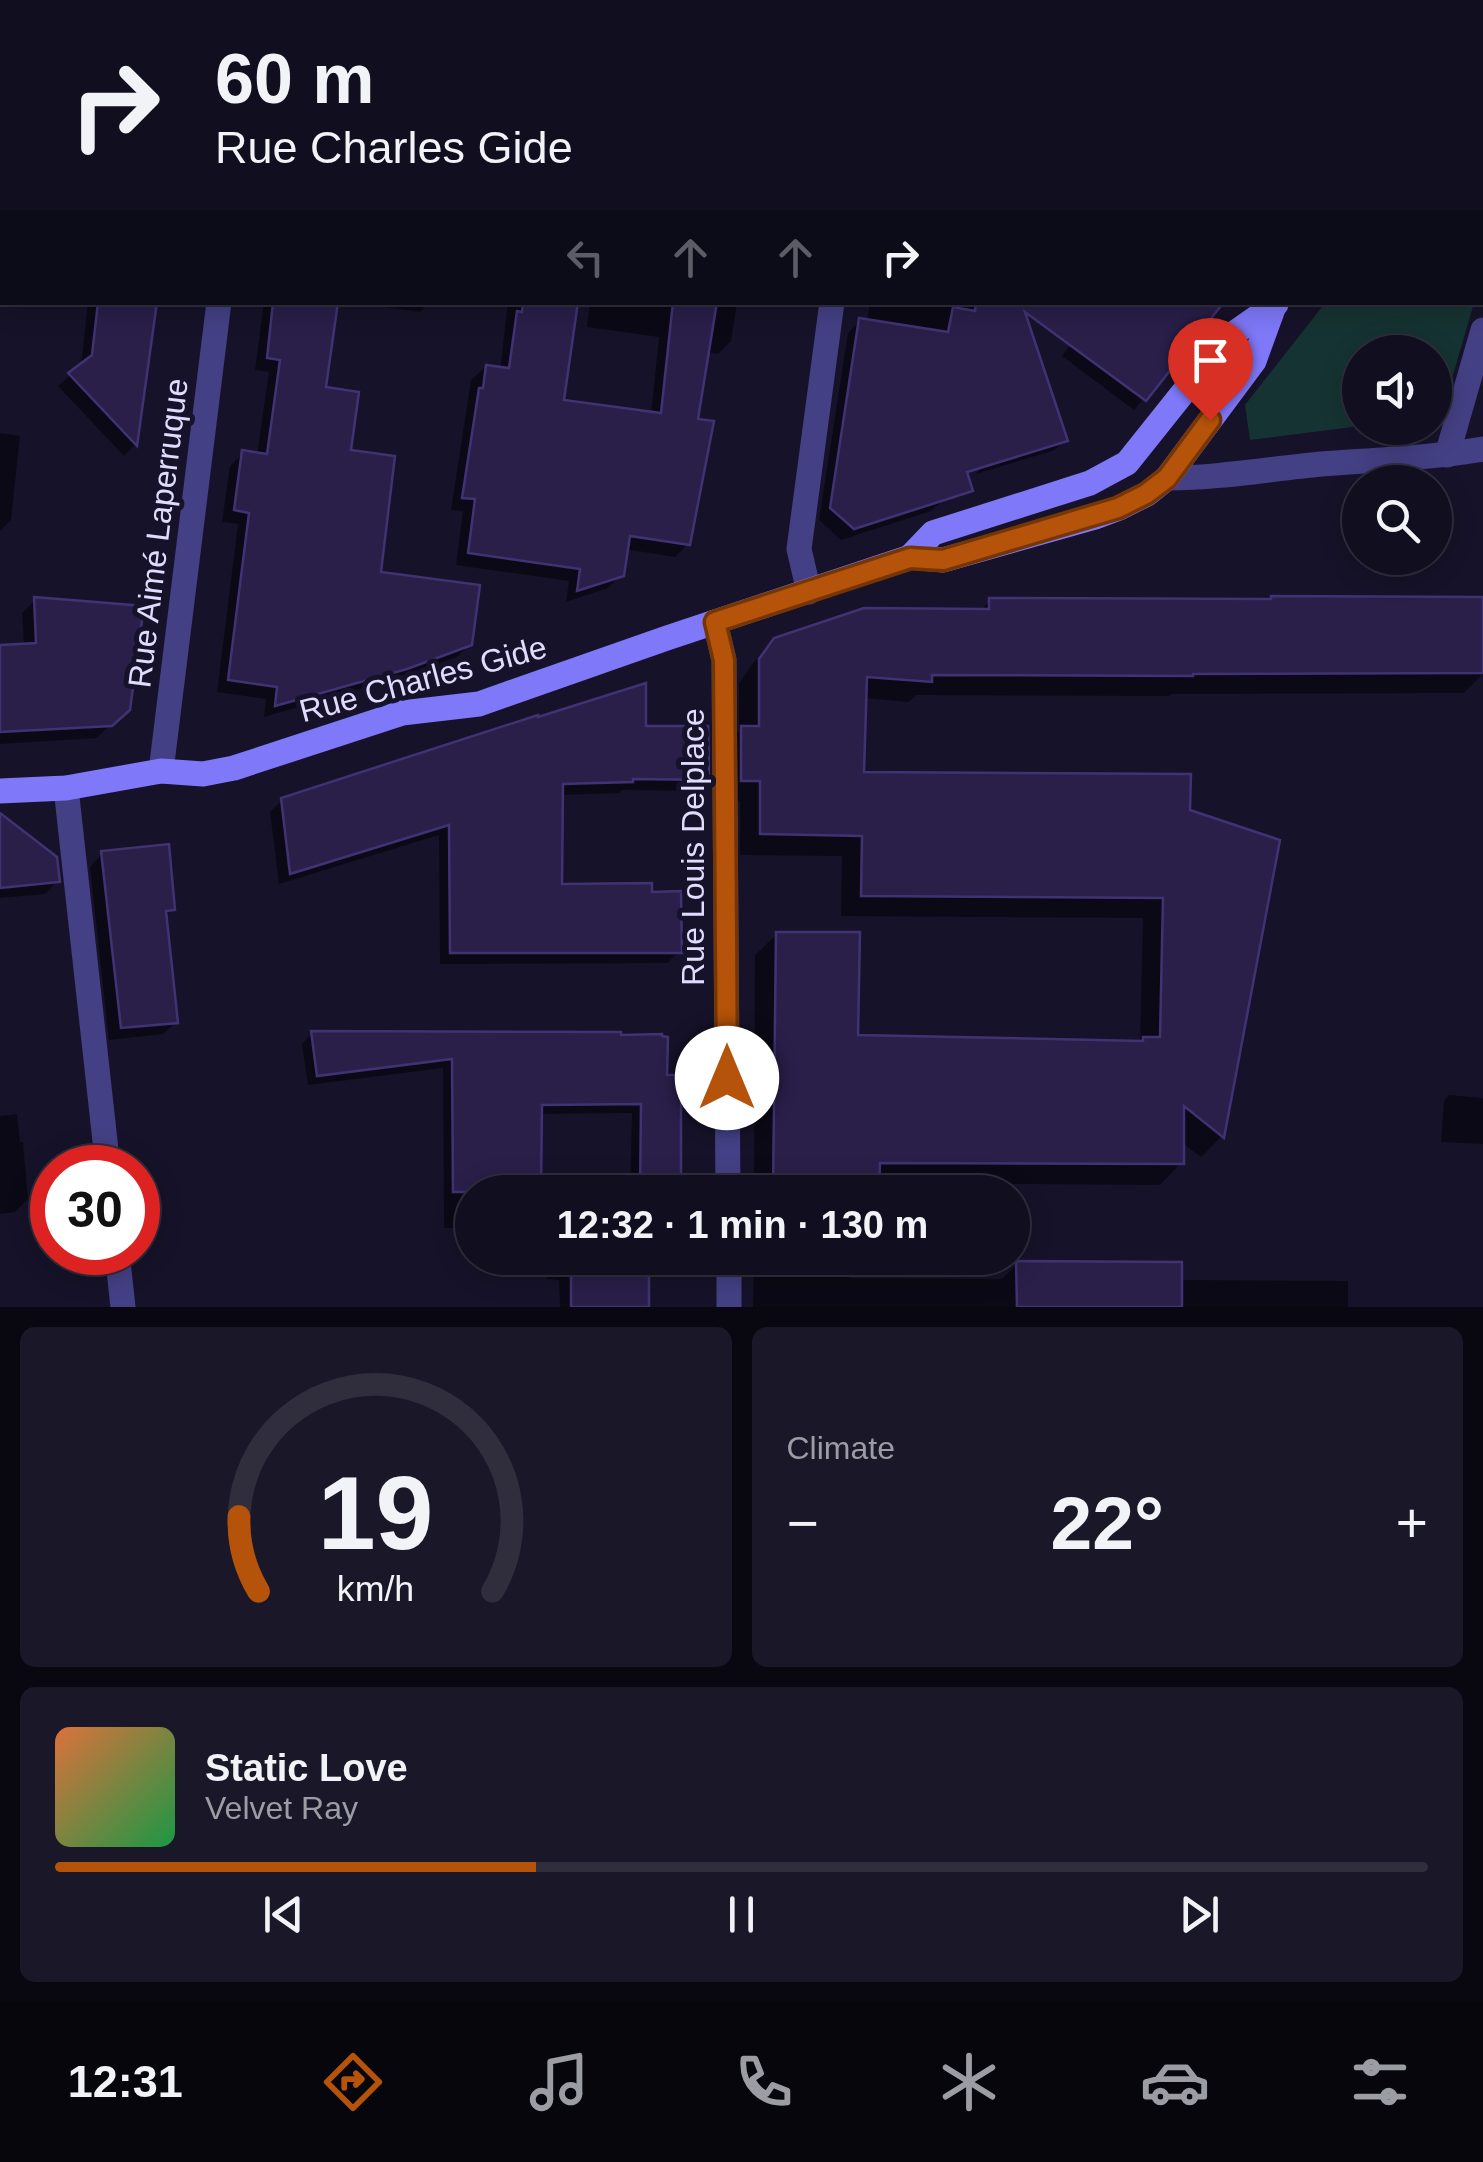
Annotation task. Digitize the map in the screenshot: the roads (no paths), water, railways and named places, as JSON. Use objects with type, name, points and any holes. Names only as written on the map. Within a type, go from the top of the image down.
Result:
[{"type":"street","name":"Rue Aimé Laperruque","points":[[161,771],[218,305]]},
{"type":"street","points":[[808,592],[799,550],[832,305]]},
{"type":"street","name":"Rue Charles Gide","points":[[910,558],[933,533],[1090,482],[1126,463],[1226,339],[1275,305]]},
{"type":"street","name":"Rue Charles Gide","points":[[0,791],[66,788],[161,771],[203,774],[234,768],[402,713],[479,704],[910,558],[943,560],[1095,517],[1146,494],[1167,478],[1254,361],[1276,305]]},
{"type":"street","points":[[1447,455],[1483,330]]},
{"type":"street","points":[[1126,463],[1143,475],[1200,478],[1483,449]]},
{"type":"street","name":"Rue Louis Delplace","points":[[715,622],[724,660],[728,1175]]},
{"type":"street","points":[[66,788],[105,1145]]},
{"type":"street","points":[[120,1275],[123,1307]]},
{"type":"street","points":[[728,1275],[729,1307]]}]
